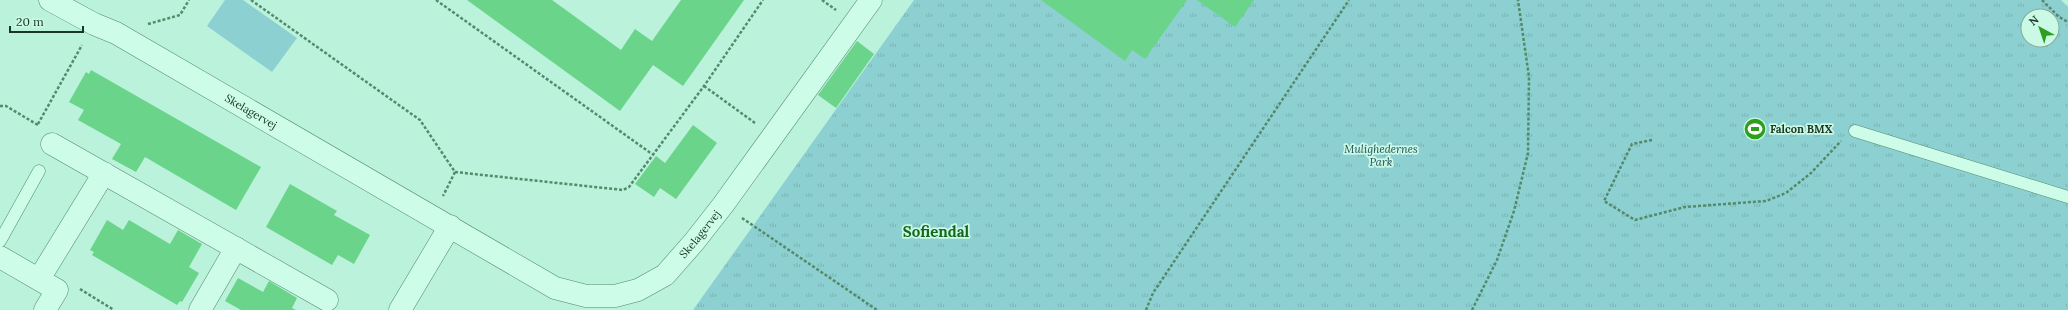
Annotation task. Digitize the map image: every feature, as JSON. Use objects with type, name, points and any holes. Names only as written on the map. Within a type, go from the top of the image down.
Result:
[{"type":"street","name":"Skelagervej","points":[[50,0],[94,24],[116,33],[555,288],[586,296],[615,296],[638,290],[665,275],[694,242],[723,205],[871,0]]},
{"type":"street","points":[[52,144],[327,300]]},
{"type":"street","points":[[45,310],[48,285],[104,173]]},
{"type":"street","points":[[400,310],[442,221]]},
{"type":"street","points":[[200,310],[236,248]]},
{"type":"street","points":[[0,257],[48,285]]},
{"type":"lane","points":[[1855,131],[2068,197]]},
{"type":"lane","points":[[0,241],[39,171]]},
{"type":"path","points":[[116,33],[180,16],[189,0]]},
{"type":"path","points":[[252,0],[420,120],[455,172],[442,221]]},
{"type":"path","points":[[436,0],[652,154]]},
{"type":"path","points":[[455,172],[623,190],[629,186],[704,86],[763,0]]},
{"type":"path","points":[[1146,310],[1153,293],[1349,0]]},
{"type":"path","points":[[1472,310],[1497,260],[1514,211],[1528,153],[1529,77],[1518,0]]},
{"type":"path","points":[[2042,0],[2059,17],[2068,22]]},
{"type":"path","points":[[38,125],[94,24]]},
{"type":"path","points":[[704,86],[773,136]]},
{"type":"path","points":[[0,106],[6,106],[44,128],[52,144]]},
{"type":"path","points":[[1652,140],[1632,144],[1604,201],[1635,220],[1685,207],[1766,201],[1786,193],[1811,173],[1840,142],[1855,131]]},
{"type":"path","points":[[723,205],[877,310]]},
{"type":"path","points":[[48,285],[73,285],[114,310]]},
{"type":"green space","points":[[225,0],[243,0],[297,38],[272,72],[207,26]]},
{"type":"green space","name":"Mulighedernes Park","points":[[914,0],[2061,0],[2068,7],[2068,310],[693,310]]},
{"type":"building","points":[[467,0],[552,0],[621,50],[635,29],[652,41],[681,0],[744,0],[683,86],[653,65],[620,111]]},
{"type":"building","points":[[1041,0],[1187,0],[1145,59],[1132,50],[1125,61]]},
{"type":"building","points":[[1197,0],[1254,0],[1235,27]]},
{"type":"building","points":[[857,41],[874,54],[836,108],[818,95]]},
{"type":"building","points":[[91,70],[261,167],[236,210],[145,157],[136,172],[112,159],[121,144],[78,120],[84,110],[69,102],[86,72],[89,74]]},
{"type":"building","points":[[693,125],[717,143],[676,199],[660,188],[654,197],[635,184],[656,156],[665,163]]},
{"type":"building","points":[[290,184],[337,211],[334,215],[370,235],[354,264],[338,255],[332,265],[266,227]]},
{"type":"building","points":[[107,220],[123,230],[129,220],[170,244],[178,230],[202,244],[189,267],[199,273],[182,302],[180,301],[177,305],[92,255],[94,252],[90,250]]},
{"type":"building","points":[[238,278],[263,292],[269,281],[297,298],[292,308],[296,310],[241,310],[225,301]]},
{"type":"place","name":"Falcon BMX","points":[[1755,129]]},
{"type":"district","name":"Sofiendal","points":[[936,231]]}]
